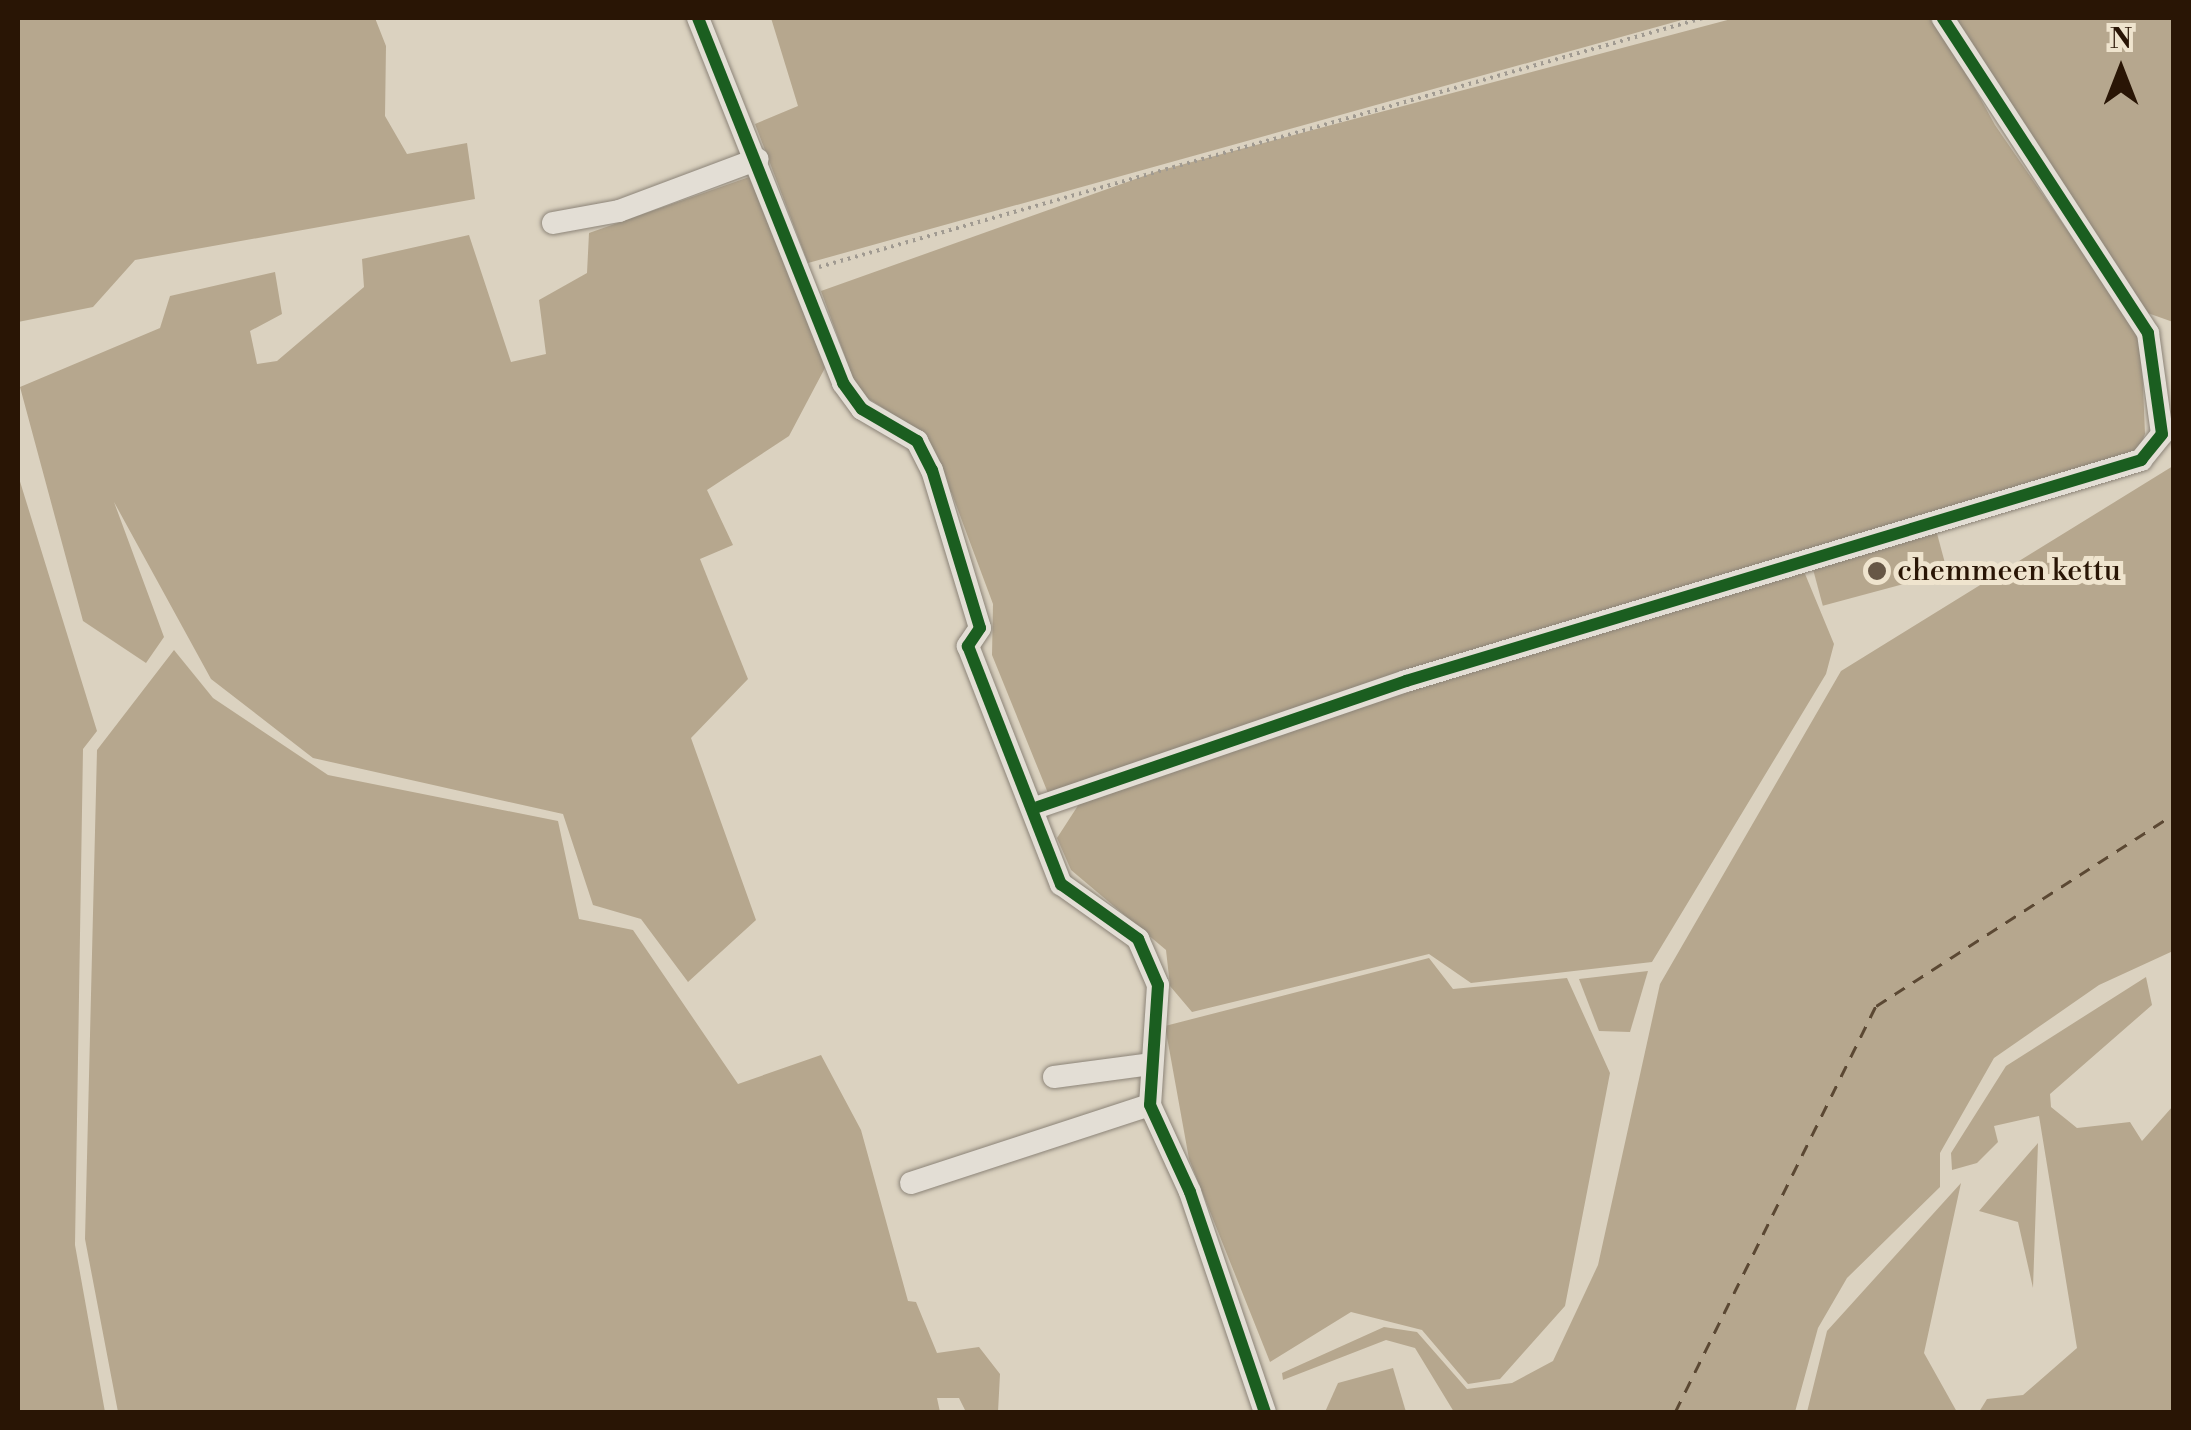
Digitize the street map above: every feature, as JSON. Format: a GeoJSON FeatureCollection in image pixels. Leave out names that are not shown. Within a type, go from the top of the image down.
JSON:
{"type":"FeatureCollection","features":[{"type":"Feature","properties":{"kind":"street"},"geometry":{"type":"LineString","coordinates":[[698,18],[806,272],[843,383],[862,409],[917,442],[932,470],[980,628],[968,646],[1038,808],[1061,884],[1138,939],[1158,985],[1152,1111],[1264,1412]]}},
{"type":"Feature","properties":{"kind":"street"},"geometry":{"type":"LineString","coordinates":[[1038,808],[1406,681],[2141,460],[2162,434],[2148,333],[1943,18]]}},
{"type":"Feature","properties":{"kind":"street"},"geometry":{"type":"LineString","coordinates":[[554,223],[619,211],[758,159]]}},
{"type":"Feature","properties":{"kind":"street"},"geometry":{"type":"LineString","coordinates":[[1054,1077],[1152,1064]]}},
{"type":"Feature","properties":{"kind":"street"},"geometry":{"type":"LineString","coordinates":[[984,1176],[1152,1111]]}},
{"type":"Feature","properties":{"kind":"street"},"geometry":{"type":"LineString","coordinates":[[910,1183],[1152,1111]]}},
{"type":"Feature","properties":{"kind":"path"},"geometry":{"type":"LineString","coordinates":[[806,272],[1703,18]]}},
{"type":"Feature","properties":{"kind":"shaded area"},"geometry":{"type":"Polygon","coordinates":[[[18,18],[375,18],[386,46],[385,116],[407,154],[467,143],[475,199],[135,260],[93,307],[18,322],[18,18]]]}},
{"type":"Feature","properties":{"kind":"shaded area"},"geometry":{"type":"Polygon","coordinates":[[[771,18],[1689,18],[808,263],[755,124],[798,106],[771,18]]]}},
{"type":"Feature","properties":{"kind":"shaded area"},"geometry":{"type":"Polygon","coordinates":[[[1735,18],[1936,18],[1995,125],[2141,337],[2145,434],[2137,454],[1050,798],[992,655],[993,604],[952,494],[918,430],[858,392],[821,291],[1158,171],[1735,18]]]}},
{"type":"Feature","properties":{"kind":"shaded area"},"geometry":{"type":"Polygon","coordinates":[[[1952,18],[2173,18],[2173,322],[2142,311],[1952,18]]]}},
{"type":"Feature","properties":{"kind":"shaded area"},"geometry":{"type":"Polygon","coordinates":[[[752,176],[826,366],[789,436],[707,490],[733,545],[700,559],[748,679],[691,738],[756,920],[688,982],[641,919],[593,905],[563,814],[313,758],[211,679],[114,502],[164,637],[146,663],[83,621],[20,387],[160,328],[170,296],[275,272],[282,314],[250,331],[257,364],[277,361],[364,287],[362,259],[469,235],[511,362],[546,354],[539,300],[587,273],[589,233],[752,176]]]}},
{"type":"Feature","properties":{"kind":"shaded area"},"geometry":{"type":"Polygon","coordinates":[[[2173,466],[2173,951],[2099,985],[1994,1058],[1940,1153],[1940,1187],[1847,1278],[1818,1328],[1795,1412],[1454,1412],[1415,1348],[1386,1340],[1283,1380],[1282,1373],[1384,1327],[1417,1332],[1467,1389],[1512,1383],[1553,1361],[1598,1265],[1660,984],[1841,671],[2173,466]]]}},
{"type":"Feature","properties":{"kind":"shaded area"},"geometry":{"type":"Polygon","coordinates":[[[18,475],[97,731],[83,749],[75,1245],[105,1412],[18,1412],[18,475]]]}},
{"type":"Feature","properties":{"kind":"shaded area","name":"chemmeen kettu"},"geometry":{"type":"Polygon","coordinates":[[[1935,526],[1947,572],[1823,606],[1810,559],[1935,526]]]}},
{"type":"Feature","properties":{"kind":"shaded area"},"geometry":{"type":"Polygon","coordinates":[[[1803,569],[1834,644],[1826,674],[1652,962],[1471,983],[1429,954],[1192,1012],[1170,986],[1166,950],[1071,870],[1057,838],[1079,804],[1365,699],[1803,569]]]}},
{"type":"Feature","properties":{"kind":"shaded area"},"geometry":{"type":"Polygon","coordinates":[[[174,650],[213,698],[328,775],[558,821],[579,919],[633,930],[738,1084],[821,1055],[861,1130],[908,1301],[916,1302],[937,1353],[979,1347],[1000,1374],[998,1412],[966,1412],[959,1398],[937,1398],[940,1412],[118,1412],[85,1239],[97,750],[174,650]]]}},
{"type":"Feature","properties":{"kind":"shaded area"},"geometry":{"type":"Polygon","coordinates":[[[1429,958],[1453,989],[1567,978],[1610,1073],[1565,1306],[1500,1379],[1468,1384],[1422,1330],[1351,1312],[1270,1362],[1189,1159],[1165,1026],[1429,958]]]}},
{"type":"Feature","properties":{"kind":"shaded area"},"geometry":{"type":"Polygon","coordinates":[[[1648,971],[1630,1032],[1599,1031],[1579,979],[1648,971]]]}},
{"type":"Feature","properties":{"kind":"shaded area"},"geometry":{"type":"Polygon","coordinates":[[[2146,977],[2152,1005],[2050,1094],[2051,1107],[2077,1128],[2130,1122],[2142,1141],[2173,1106],[2173,1412],[1979,1412],[1987,1399],[2023,1395],[2077,1348],[2039,1116],[1994,1126],[1998,1142],[1977,1163],[1952,1170],[1951,1153],[2006,1066],[2146,977]]]}},
{"type":"Feature","properties":{"kind":"shaded area"},"geometry":{"type":"Polygon","coordinates":[[[2038,1143],[2033,1288],[2018,1222],[1979,1211],[2038,1143]]]}},
{"type":"Feature","properties":{"kind":"shaded area"},"geometry":{"type":"Polygon","coordinates":[[[1961,1183],[1924,1353],[1957,1412],[1807,1412],[1827,1331],[1961,1183]]]}},
{"type":"Feature","properties":{"kind":"shaded area"},"geometry":{"type":"Polygon","coordinates":[[[1393,1368],[1406,1412],[1325,1412],[1338,1383],[1393,1368]]]}},
{"type":"Feature","properties":{"kind":"ferry route"},"geometry":{"type":"LineString","coordinates":[[1675,1412],[1876,1006],[2174,814]]}},
{"type":"Feature","properties":{"kind":"cycle path"},"geometry":{"type":"LineString","coordinates":[[698,18],[843,383],[862,409],[917,441],[932,470],[980,628],[968,646],[1061,884],[1138,939],[1158,985],[1150,1105],[1190,1192],[1265,1412]]}},
{"type":"Feature","properties":{"kind":"cycle path"},"geometry":{"type":"LineString","coordinates":[[1038,807],[1406,681],[2141,460],[2162,434],[2148,333],[1943,18]]}},
{"type":"Feature","properties":{"kind":"place","name":"chemmeen kettu"},"geometry":{"type":"Point","coordinates":[1877,571]}}]}
